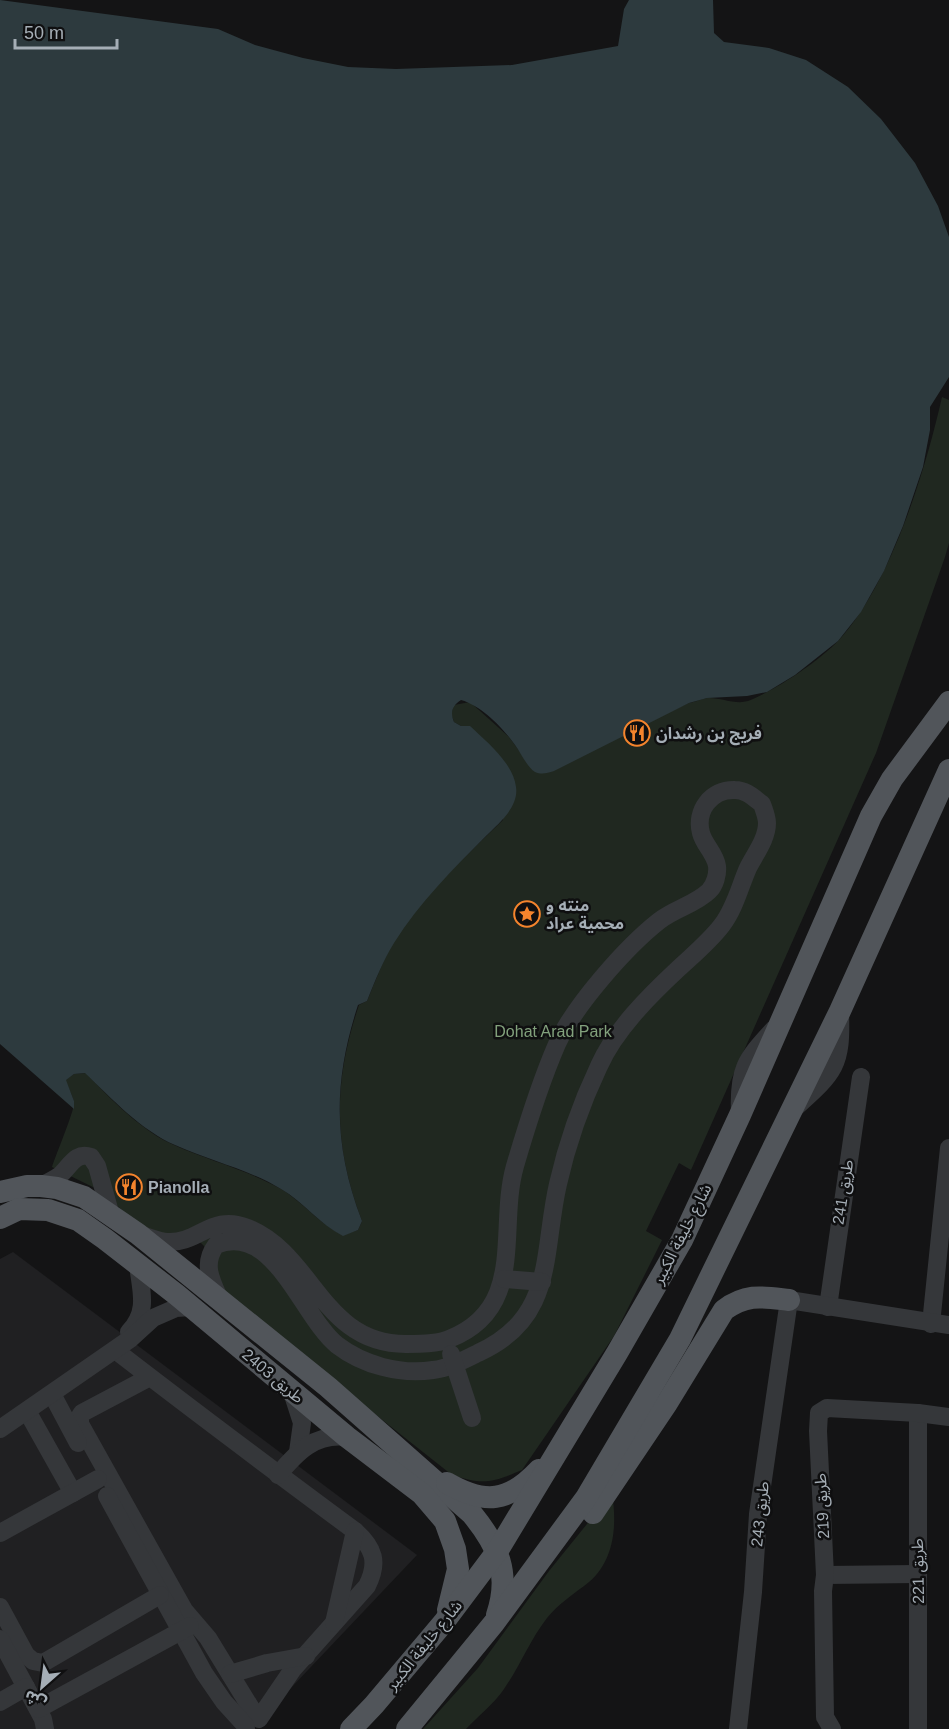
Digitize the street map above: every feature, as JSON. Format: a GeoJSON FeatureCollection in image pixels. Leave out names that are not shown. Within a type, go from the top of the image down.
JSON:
{"type":"FeatureCollection","features":[{"type":"Feature","properties":{"kind":"main road","name":"شارع خليفة الكبير"},"geometry":{"type":"LineString","coordinates":[[351,1729],[444,1622],[498,1550],[563,1445],[682,1240],[740,1115],[876,806],[892,778],[949,702]]}},
{"type":"Feature","properties":{"kind":"main road"},"geometry":{"type":"LineString","coordinates":[[406,1729],[494,1623],[586,1498],[680,1339],[840,1011],[949,770]]}},
{"type":"Feature","properties":{"kind":"main road","name":"طريق 2403"},"geometry":{"type":"LineString","coordinates":[[0,1192],[27,1186],[57,1188],[84,1197],[138,1234],[186,1293],[292,1392],[422,1494],[446,1521],[452,1536],[458,1569],[444,1622]]}},
{"type":"Feature","properties":{"kind":"main road","name":"طريق 2403"},"geometry":{"type":"LineString","coordinates":[[0,1218],[19,1209],[48,1210],[78,1220],[138,1265],[186,1293],[221,1302],[328,1387],[418,1467]]}},
{"type":"Feature","properties":{"kind":"main road"},"geometry":{"type":"LineString","coordinates":[[532,1572],[561,1550],[592,1515],[667,1403],[724,1310],[747,1297],[789,1300]]}},
{"type":"Feature","properties":{"kind":"main road"},"geometry":{"type":"LineString","coordinates":[[418,1467],[461,1491],[482,1498],[503,1497],[520,1488],[563,1445]]}},
{"type":"Feature","properties":{"kind":"main road"},"geometry":{"type":"LineString","coordinates":[[418,1467],[472,1514],[498,1550],[502,1587],[499,1609],[494,1623]]}},
{"type":"Feature","properties":{"kind":"street"},"geometry":{"type":"LineString","coordinates":[[0,1429],[115,1350],[142,1322],[164,1312],[186,1293],[216,1245],[224,1242],[246,1243],[272,1260],[288,1278],[321,1328],[336,1344],[358,1358],[381,1367],[432,1370],[454,1364],[487,1349],[513,1332],[531,1307],[542,1282],[548,1259],[557,1187],[570,1137],[599,1064],[625,1026],[657,988],[723,924],[764,838],[767,823],[762,804],[748,793],[735,790],[720,792],[710,798],[703,808],[700,821],[701,836],[714,854],[718,870],[714,884],[708,892],[660,920],[628,950],[585,1000],[558,1042],[530,1117],[514,1171],[504,1279],[487,1313],[470,1328],[447,1340],[397,1344],[373,1338],[350,1327],[332,1312],[297,1266],[266,1238],[249,1228],[233,1224],[216,1225],[189,1238],[168,1242],[138,1234]]}},
{"type":"Feature","properties":{"kind":"street"},"geometry":{"type":"LineString","coordinates":[[708,892],[730,910]]}},
{"type":"Feature","properties":{"kind":"street","name":"طريق 241"},"geometry":{"type":"LineString","coordinates":[[828,1307],[861,1077]]}},
{"type":"Feature","properties":{"kind":"street"},"geometry":{"type":"LineString","coordinates":[[789,1300],[940,1324],[949,1148]]}},
{"type":"Feature","properties":{"kind":"street"},"geometry":{"type":"LineString","coordinates":[[41,1186],[58,1176],[76,1157],[81,1155],[91,1157],[97,1166],[111,1216]]}},
{"type":"Feature","properties":{"kind":"street"},"geometry":{"type":"LineString","coordinates":[[208,1256],[210,1273],[221,1302]]}},
{"type":"Feature","properties":{"kind":"street"},"geometry":{"type":"LineString","coordinates":[[138,1265],[142,1322]]}},
{"type":"Feature","properties":{"kind":"street"},"geometry":{"type":"LineString","coordinates":[[504,1279],[542,1282]]}},
{"type":"Feature","properties":{"kind":"street","name":"طريق 243"},"geometry":{"type":"LineString","coordinates":[[738,1729],[753,1592],[758,1514],[789,1300]]}},
{"type":"Feature","properties":{"kind":"street"},"geometry":{"type":"LineString","coordinates":[[447,1340],[472,1418]]}},
{"type":"Feature","properties":{"kind":"street"},"geometry":{"type":"LineString","coordinates":[[52,1394],[160,1595],[187,1628],[208,1638],[256,1718],[260,1719],[292,1669],[367,1586],[373,1575],[374,1562],[371,1550],[355,1531],[115,1350]]}},
{"type":"Feature","properties":{"kind":"street"},"geometry":{"type":"LineString","coordinates":[[150,1377],[85,1411],[79,1420],[184,1610],[187,1628],[204,1673],[246,1729]]}},
{"type":"Feature","properties":{"kind":"street"},"geometry":{"type":"LineString","coordinates":[[292,1392],[303,1423],[297,1452]]}},
{"type":"Feature","properties":{"kind":"street","name":"طريق 219"},"geometry":{"type":"LineString","coordinates":[[832,1729],[825,1717],[823,1591],[825,1575],[819,1413],[827,1408],[918,1413],[949,1418]]}},
{"type":"Feature","properties":{"kind":"street"},"geometry":{"type":"LineString","coordinates":[[27,1411],[73,1493]]}},
{"type":"Feature","properties":{"kind":"street","name":"طريق 221"},"geometry":{"type":"LineString","coordinates":[[918,1413],[918,1729]]}},
{"type":"Feature","properties":{"kind":"street"},"geometry":{"type":"LineString","coordinates":[[278,1475],[297,1452],[317,1440],[327,1437],[347,1437]]}},
{"type":"Feature","properties":{"kind":"street"},"geometry":{"type":"LineString","coordinates":[[0,1533],[98,1479]]}},
{"type":"Feature","properties":{"kind":"street"},"geometry":{"type":"LineString","coordinates":[[333,1625],[355,1531]]}},
{"type":"Feature","properties":{"kind":"street"},"geometry":{"type":"LineString","coordinates":[[825,1575],[917,1574]]}},
{"type":"Feature","properties":{"kind":"street"},"geometry":{"type":"LineString","coordinates":[[0,1607],[26,1655],[33,1661],[42,1663],[160,1595]]}},
{"type":"Feature","properties":{"kind":"street"},"geometry":{"type":"LineString","coordinates":[[38,1709],[187,1628]]}},
{"type":"Feature","properties":{"kind":"street"},"geometry":{"type":"LineString","coordinates":[[0,1639],[38,1709],[45,1729]]}},
{"type":"Feature","properties":{"kind":"street"},"geometry":{"type":"LineString","coordinates":[[230,1674],[267,1663],[306,1656]]}},
{"type":"Feature","properties":{"kind":"street"},"geometry":{"type":"LineString","coordinates":[[0,1702],[26,1687]]}},
{"type":"Feature","properties":{"kind":"shaded area"},"geometry":{"type":"Polygon","coordinates":[[[0,0],[218,29],[255,45],[303,58],[348,67],[396,69],[512,65],[618,46],[624,9],[629,0],[713,0],[714,33],[724,42],[769,48],[806,60],[848,87],[881,119],[915,163],[938,206],[949,237],[949,377],[930,407],[930,430],[923,467],[903,526],[884,571],[861,612],[838,641],[795,675],[767,692],[747,696],[707,698],[689,703],[554,771],[544,773],[532,770],[515,745],[484,712],[461,700],[454,707],[452,715],[454,722],[461,726],[470,726],[505,761],[514,778],[516,794],[511,808],[502,820],[414,914],[390,950],[367,1001],[358,1005],[344,1061],[340,1113],[341,1140],[346,1166],[362,1221],[358,1230],[343,1236],[289,1194],[268,1182],[163,1139],[127,1113],[85,1073],[74,1074],[66,1080],[74,1101],[74,1109],[0,1044],[0,0]]]}},
{"type":"Feature","properties":{"kind":"shaded area"},"geometry":{"type":"Polygon","coordinates":[[[13,1252],[417,1555],[252,1729],[0,1729],[0,1259],[13,1252]]]}},
{"type":"Feature","properties":{"kind":"green space","name":"Dohat Arad Park"},"geometry":{"type":"Polygon","coordinates":[[[942,397],[949,400],[949,543],[945,557],[876,753],[691,1170],[679,1163],[646,1231],[662,1240],[614,1336],[522,1470],[487,1481],[452,1475],[233,1302],[212,1273],[215,1257],[189,1231],[172,1237],[145,1230],[99,1190],[52,1167],[74,1103],[65,1080],[74,1074],[86,1073],[127,1114],[162,1139],[255,1176],[281,1189],[326,1225],[343,1235],[358,1230],[362,1221],[346,1166],[341,1140],[340,1113],[344,1061],[359,1005],[367,1001],[392,945],[415,911],[443,879],[503,820],[461,726],[454,722],[451,714],[454,705],[470,702],[509,737],[534,771],[689,703],[707,698],[748,701],[784,683],[839,640],[875,589],[916,492],[942,397]]]}},
{"type":"Feature","properties":{"kind":"green space"},"geometry":{"type":"Polygon","coordinates":[[[612,1493],[614,1529],[612,1541],[598,1573],[547,1618],[504,1689],[466,1729],[423,1729],[478,1668],[549,1571],[612,1493]]]}},
{"type":"Feature","properties":{"kind":"place","name":"فريج بن رشدان"},"geometry":{"type":"Point","coordinates":[637,733]}},
{"type":"Feature","properties":{"kind":"place","name":"منته و محمية عراد"},"geometry":{"type":"Point","coordinates":[527,914]}},
{"type":"Feature","properties":{"kind":"place","name":"Pianolla"},"geometry":{"type":"Point","coordinates":[129,1187]}}]}
